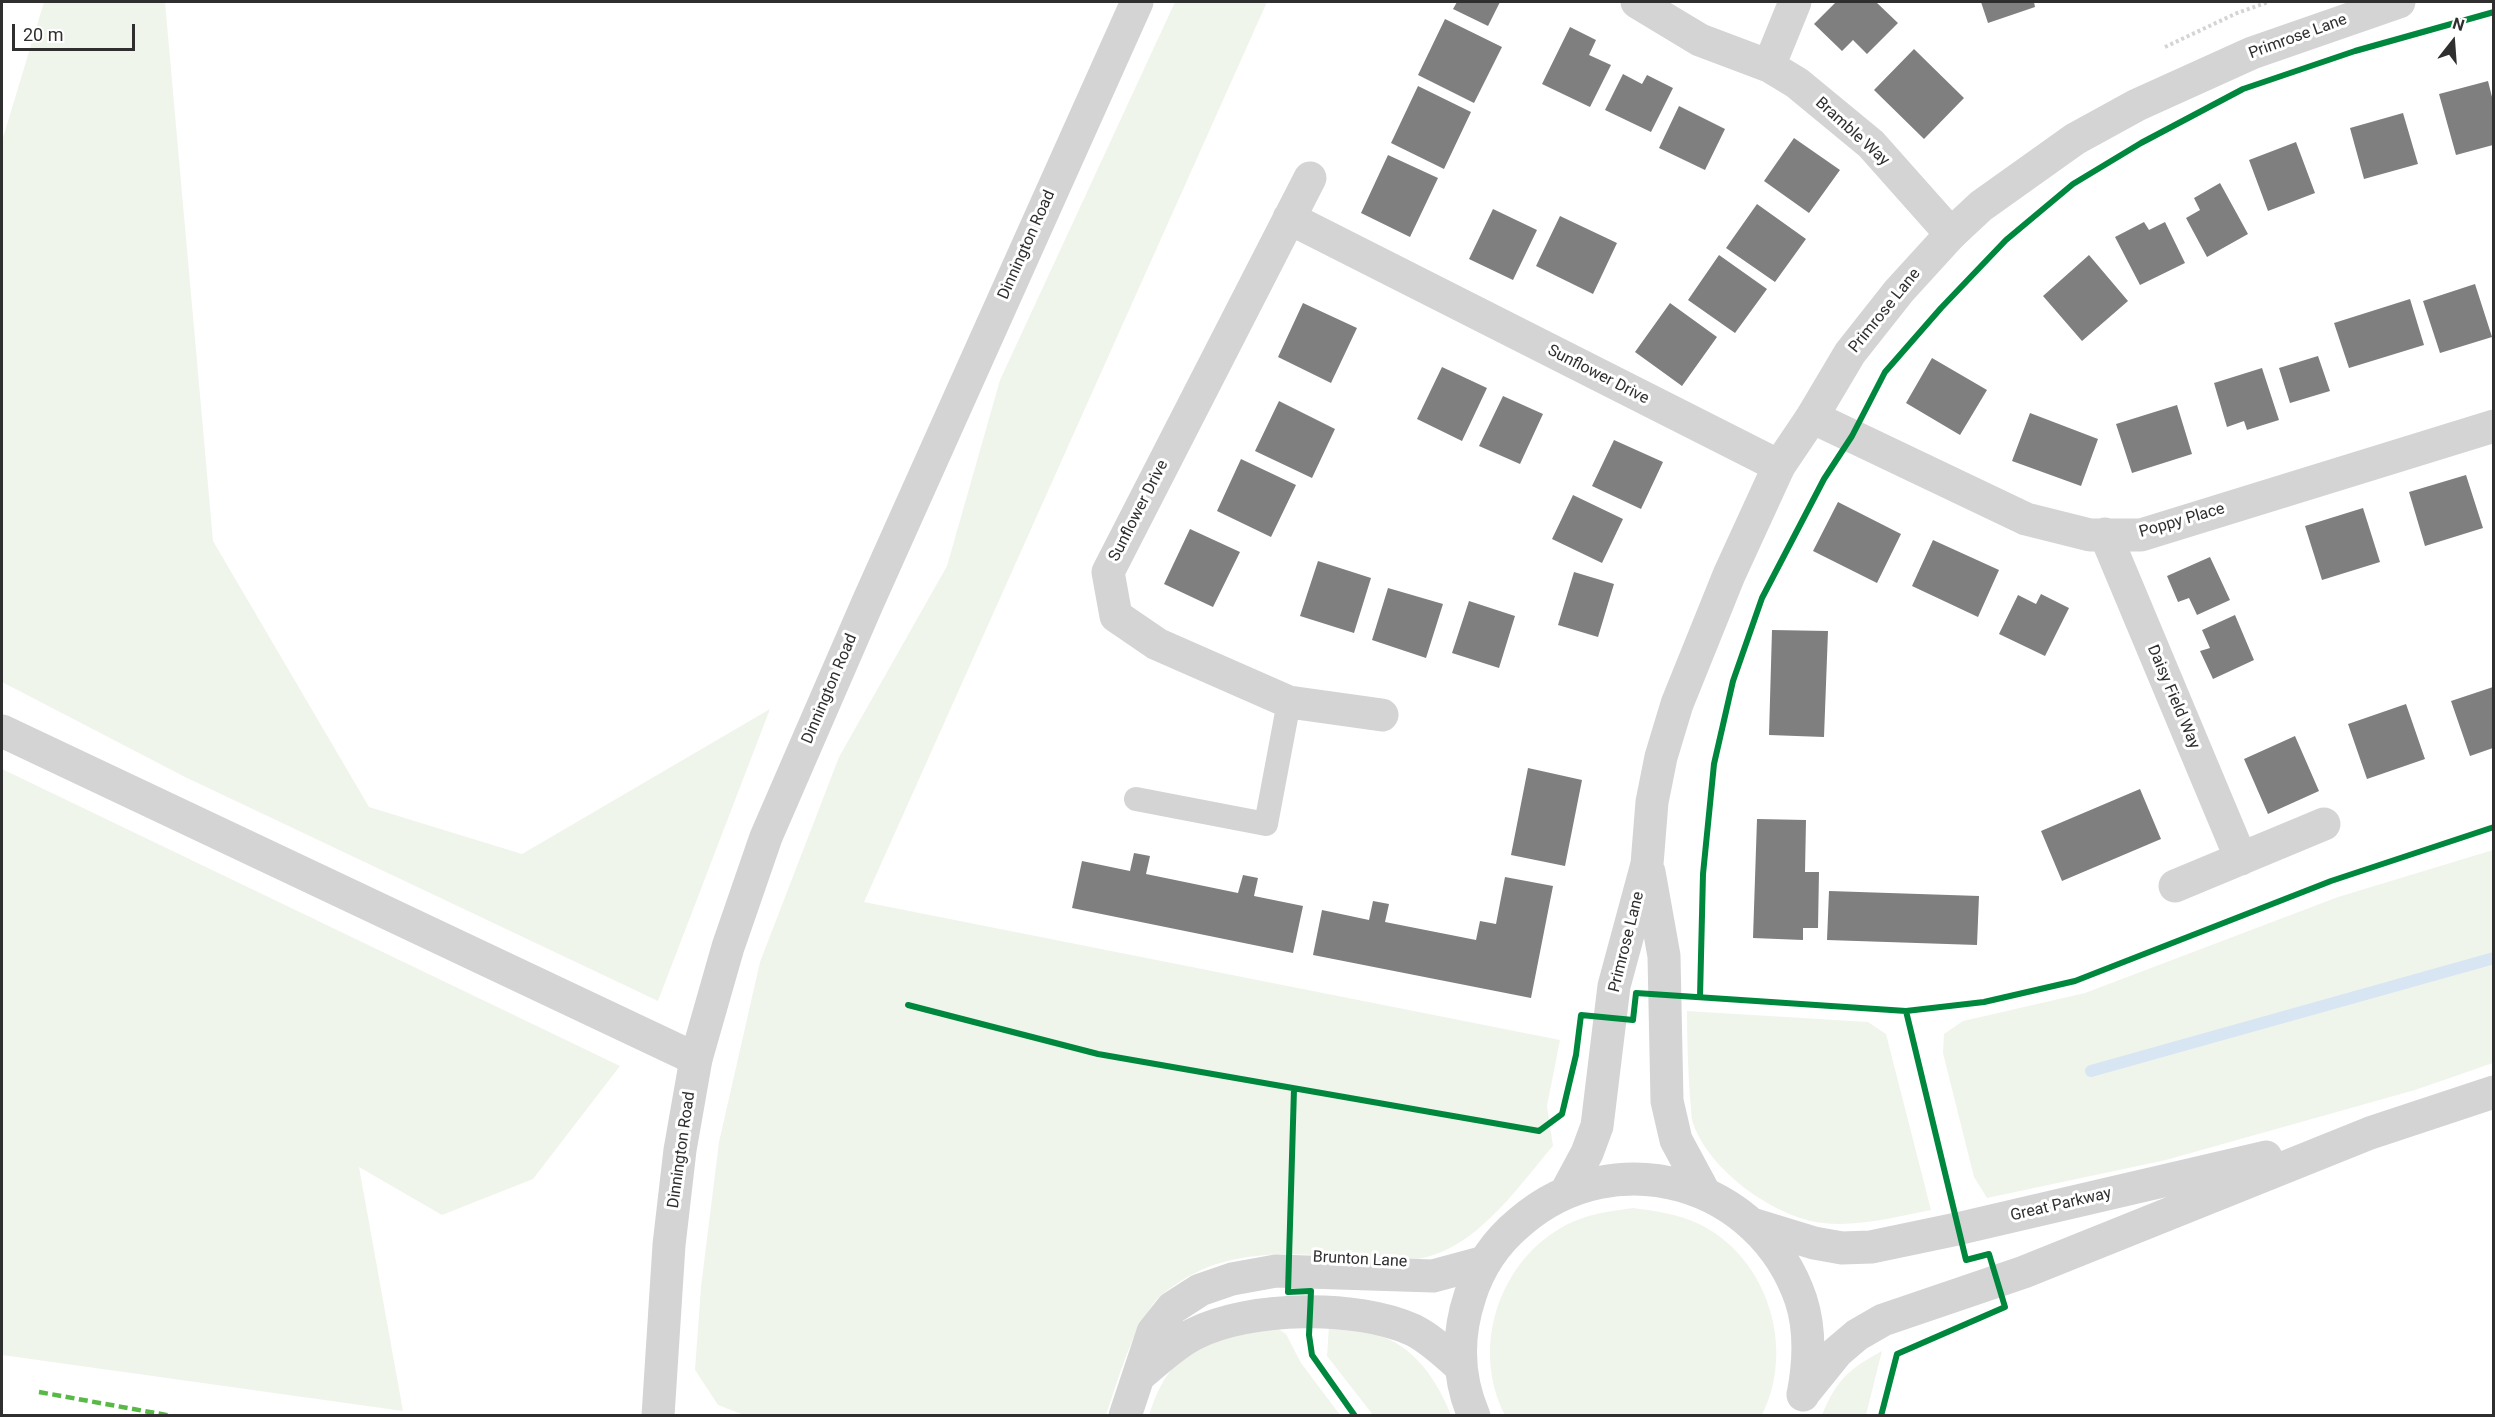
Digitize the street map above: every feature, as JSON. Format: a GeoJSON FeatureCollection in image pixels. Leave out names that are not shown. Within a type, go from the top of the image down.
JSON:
{"type":"FeatureCollection","features":[{"type":"Feature","properties":{"kind":"street","name":"Dinnington Road"},"geometry":{"type":"LineString","coordinates":[[658,1416],[669,1245],[680,1150],[696,1059],[728,947],[766,837],[868,602],[1137,2]]}},
{"type":"Feature","properties":{"kind":"street","name":"Bramble Way"},"geometry":{"type":"LineString","coordinates":[[1637,2],[1700,40],[1769,66],[1797,83],[1871,144],[1951,234]]}},
{"type":"Feature","properties":{"kind":"street"},"geometry":{"type":"LineString","coordinates":[[1769,66],[1795,2]]}},
{"type":"Feature","properties":{"kind":"street","name":"Primrose Lane"},"geometry":{"type":"LineString","coordinates":[[1566,1192],[1587,1153],[1597,1126],[1614,986],[1647,864],[1652,802],[1661,757],[1677,704],[1729,575],[1779,466],[1812,417],[1850,353],[1899,291],[1951,234],[1981,206],[2075,139],[2137,105],[2252,53],[2399,2]]}},
{"type":"Feature","properties":{"kind":"street","name":"Sunflower Drive"},"geometry":{"type":"LineString","coordinates":[[1310,178],[1108,573],[1116,615],[1157,644],[1289,702],[1382,715]]}},
{"type":"Feature","properties":{"kind":"street","name":"Sunflower Drive"},"geometry":{"type":"LineString","coordinates":[[1289,219],[1779,466]]}},
{"type":"Feature","properties":{"kind":"street","name":"Poppy Place"},"geometry":{"type":"LineString","coordinates":[[1812,417],[2026,519],[2090,535],[2141,535],[2493,426]]}},
{"type":"Feature","properties":{"kind":"street","name":"Daisy Field Way"},"geometry":{"type":"LineString","coordinates":[[2105,534],[2241,859]]}},
{"type":"Feature","properties":{"kind":"street"},"geometry":{"type":"LineString","coordinates":[[2,731],[696,1059]]}},
{"type":"Feature","properties":{"kind":"street"},"geometry":{"type":"LineString","coordinates":[[2175,886],[2324,824]]}},
{"type":"Feature","properties":{"kind":"street","name":"Primrose Lane"},"geometry":{"type":"LineString","coordinates":[[1647,864],[1664,956],[1667,1101],[1676,1140],[1704,1192]]}},
{"type":"Feature","properties":{"kind":"street","name":"Great Parkway"},"geometry":{"type":"LineString","coordinates":[[1800,1405],[1837,1352],[1857,1335],[1883,1320],[2024,1272],[2370,1133],[2493,1092]]}},
{"type":"Feature","properties":{"kind":"street","name":"Great Parkway"},"geometry":{"type":"LineString","coordinates":[[1751,1223],[1814,1244],[1842,1248],[1872,1247],[1969,1227],[2370,1133]]}},
{"type":"Feature","properties":{"kind":"street","name":"Great Parkway"},"geometry":{"type":"LineString","coordinates":[[1474,1416],[1460,1366],[1460,1338],[1464,1312],[1485,1262],[1507,1233],[1534,1209],[1566,1192],[1600,1182],[1636,1178],[1671,1181],[1704,1192],[1751,1223],[1772,1246],[1789,1273],[1801,1301],[1808,1342],[1808,1363],[1800,1405]]}},
{"type":"Feature","properties":{"kind":"street","name":"Brunton Lane"},"geometry":{"type":"LineString","coordinates":[[1125,1416],[1153,1332],[1167,1314],[1186,1297],[1217,1283],[1248,1275],[1289,1270],[1433,1276],[1485,1262]]}},
{"type":"Feature","properties":{"kind":"street"},"geometry":{"type":"LineString","coordinates":[[1140,1375],[1178,1344],[1215,1325],[1236,1318],[1286,1312],[1370,1317],[1393,1323],[1413,1330],[1433,1342],[1460,1366]]}},
{"type":"Feature","properties":{"kind":"lane"},"geometry":{"type":"LineString","coordinates":[[1136,799],[1266,824],[1289,702]]}},
{"type":"Feature","properties":{"kind":"shaded area"},"geometry":{"type":"Polygon","coordinates":[[[44,2],[165,2],[213,541],[369,807],[522,854],[770,709],[658,1001],[185,777],[2,682],[2,141],[44,2]]]}},
{"type":"Feature","properties":{"kind":"shaded area"},"geometry":{"type":"Polygon","coordinates":[[[1175,2],[1267,2],[864,902],[1560,1040],[1547,1106],[1553,1146],[1504,1204],[1477,1230],[1462,1241],[1433,1255],[1395,1261],[1299,1254],[1256,1256],[1213,1265],[1175,1285],[1157,1299],[1140,1326],[1106,1415],[744,1415],[718,1405],[695,1370],[701,1287],[719,1142],[760,962],[839,757],[947,566],[1000,380],[1175,2]]]}},
{"type":"Feature","properties":{"kind":"shaded area"},"geometry":{"type":"Polygon","coordinates":[[[2,769],[620,1066],[533,1179],[442,1215],[359,1167],[403,1411],[2,1355],[2,769]]]}},
{"type":"Feature","properties":{"kind":"shaded area"},"geometry":{"type":"Polygon","coordinates":[[[2493,850],[2493,1063],[2415,1090],[2166,1160],[1987,1198],[1974,1177],[1943,1053],[1944,1034],[1963,1021],[2085,993],[2338,897],[2493,850]]]}},
{"type":"Feature","properties":{"kind":"shaded area"},"geometry":{"type":"Polygon","coordinates":[[[1687,1011],[1868,1022],[1886,1034],[1931,1210],[1850,1224],[1823,1223],[1784,1212],[1744,1188],[1711,1156],[1692,1120],[1687,1011]]]}},
{"type":"Feature","properties":{"kind":"shaded area"},"geometry":{"type":"Polygon","coordinates":[[[1633,1208],[1675,1215],[1699,1224],[1723,1239],[1743,1258],[1758,1282],[1769,1307],[1775,1334],[1776,1362],[1772,1389],[1762,1415],[1505,1415],[1495,1389],[1490,1362],[1491,1335],[1497,1308],[1508,1283],[1523,1260],[1543,1240],[1566,1225],[1590,1216],[1633,1208]]]}},
{"type":"Feature","properties":{"kind":"shaded area"},"geometry":{"type":"Polygon","coordinates":[[[1329,1325],[1375,1334],[1401,1346],[1431,1377],[1451,1415],[1373,1415],[1327,1356],[1329,1325]]]}},
{"type":"Feature","properties":{"kind":"shaded area"},"geometry":{"type":"Polygon","coordinates":[[[1275,1327],[1286,1334],[1301,1363],[1340,1415],[1149,1416],[1158,1392],[1169,1373],[1181,1360],[1212,1343],[1275,1327]]]}},
{"type":"Feature","properties":{"kind":"shaded area"},"geometry":{"type":"Polygon","coordinates":[[[1882,1351],[1866,1415],[1822,1415],[1833,1392],[1845,1376],[1882,1351]]]}},
{"type":"Feature","properties":{"kind":"building"},"geometry":{"type":"Polygon","coordinates":[[[1457,2],[1500,2],[1488,26],[1453,9],[1457,2]]]}},
{"type":"Feature","properties":{"kind":"building"},"geometry":{"type":"Polygon","coordinates":[[[1836,2],[1876,2],[1898,23],[1867,54],[1853,40],[1842,51],[1814,24],[1836,2]]]}},
{"type":"Feature","properties":{"kind":"building"},"geometry":{"type":"Polygon","coordinates":[[[1981,2],[2034,2],[2035,7],[1988,23],[1981,2]]]}},
{"type":"Feature","properties":{"kind":"building"},"geometry":{"type":"Polygon","coordinates":[[[1445,19],[1502,47],[1474,103],[1418,75],[1445,19]]]}},
{"type":"Feature","properties":{"kind":"building"},"geometry":{"type":"Polygon","coordinates":[[[1570,27],[1596,40],[1589,55],[1611,65],[1590,107],[1542,84],[1570,27]]]}},
{"type":"Feature","properties":{"kind":"building"},"geometry":{"type":"Polygon","coordinates":[[[1914,49],[1964,98],[1924,139],[1874,90],[1914,49]]]}},
{"type":"Feature","properties":{"kind":"building"},"geometry":{"type":"Polygon","coordinates":[[[1623,74],[1642,84],[1647,75],[1673,88],[1651,132],[1605,110],[1623,74]]]}},
{"type":"Feature","properties":{"kind":"building"},"geometry":{"type":"Polygon","coordinates":[[[2488,81],[2493,101],[2493,145],[2456,155],[2439,94],[2488,81]]]}},
{"type":"Feature","properties":{"kind":"building"},"geometry":{"type":"Polygon","coordinates":[[[1418,86],[1471,112],[1444,169],[1391,143],[1418,86]]]}},
{"type":"Feature","properties":{"kind":"building"},"geometry":{"type":"Polygon","coordinates":[[[1679,106],[1725,129],[1705,170],[1659,148],[1679,106]]]}},
{"type":"Feature","properties":{"kind":"building"},"geometry":{"type":"Polygon","coordinates":[[[2403,113],[2418,164],[2364,179],[2350,128],[2403,113]]]}},
{"type":"Feature","properties":{"kind":"building"},"geometry":{"type":"Polygon","coordinates":[[[1794,138],[1840,170],[1809,213],[1764,181],[1794,138]]]}},
{"type":"Feature","properties":{"kind":"building"},"geometry":{"type":"Polygon","coordinates":[[[2296,142],[2315,193],[2268,211],[2249,160],[2296,142]]]}},
{"type":"Feature","properties":{"kind":"building"},"geometry":{"type":"Polygon","coordinates":[[[1388,155],[1438,178],[1410,237],[1361,213],[1388,155]]]}},
{"type":"Feature","properties":{"kind":"building"},"geometry":{"type":"Polygon","coordinates":[[[2220,183],[2248,234],[2207,257],[2186,218],[2200,210],[2194,198],[2220,183]]]}},
{"type":"Feature","properties":{"kind":"building"},"geometry":{"type":"Polygon","coordinates":[[[1757,204],[1806,239],[1775,282],[1726,248],[1757,204]]]}},
{"type":"Feature","properties":{"kind":"building"},"geometry":{"type":"Polygon","coordinates":[[[1493,209],[1537,230],[1513,280],[1469,259],[1493,209]]]}},
{"type":"Feature","properties":{"kind":"building"},"geometry":{"type":"Polygon","coordinates":[[[1560,216],[1617,243],[1593,294],[1536,266],[1560,216]]]}},
{"type":"Feature","properties":{"kind":"building"},"geometry":{"type":"Polygon","coordinates":[[[2144,222],[2149,230],[2165,222],[2185,263],[2140,285],[2115,237],[2144,222]]]}},
{"type":"Feature","properties":{"kind":"building"},"geometry":{"type":"Polygon","coordinates":[[[1719,255],[1767,289],[1735,333],[1688,300],[1719,255]]]}},
{"type":"Feature","properties":{"kind":"building"},"geometry":{"type":"Polygon","coordinates":[[[2089,255],[2128,301],[2082,341],[2043,296],[2089,255]]]}},
{"type":"Feature","properties":{"kind":"building"},"geometry":{"type":"Polygon","coordinates":[[[2475,284],[2492,337],[2440,353],[2423,301],[2475,284]]]}},
{"type":"Feature","properties":{"kind":"building"},"geometry":{"type":"Polygon","coordinates":[[[2410,299],[2424,345],[2349,368],[2334,323],[2410,299]]]}},
{"type":"Feature","properties":{"kind":"building"},"geometry":{"type":"Polygon","coordinates":[[[1303,303],[1357,328],[1331,383],[1278,357],[1303,303]]]}},
{"type":"Feature","properties":{"kind":"building"},"geometry":{"type":"Polygon","coordinates":[[[1670,303],[1717,337],[1682,386],[1635,352],[1670,303]]]}},
{"type":"Feature","properties":{"kind":"building"},"geometry":{"type":"Polygon","coordinates":[[[2318,356],[2330,391],[2290,403],[2279,368],[2318,356]]]}},
{"type":"Feature","properties":{"kind":"building"},"geometry":{"type":"Polygon","coordinates":[[[1932,358],[1987,390],[1960,435],[1906,403],[1932,358]]]}},
{"type":"Feature","properties":{"kind":"building"},"geometry":{"type":"Polygon","coordinates":[[[1442,367],[1487,388],[1462,441],[1417,419],[1442,367]]]}},
{"type":"Feature","properties":{"kind":"building"},"geometry":{"type":"Polygon","coordinates":[[[2262,368],[2279,420],[2247,430],[2244,421],[2227,427],[2214,383],[2262,368]]]}},
{"type":"Feature","properties":{"kind":"building"},"geometry":{"type":"Polygon","coordinates":[[[1503,396],[1543,414],[1520,464],[1479,446],[1503,396]]]}},
{"type":"Feature","properties":{"kind":"building"},"geometry":{"type":"Polygon","coordinates":[[[1279,401],[1335,429],[1312,478],[1255,451],[1279,401]]]}},
{"type":"Feature","properties":{"kind":"building"},"geometry":{"type":"Polygon","coordinates":[[[2177,405],[2192,454],[2132,473],[2116,424],[2177,405]]]}},
{"type":"Feature","properties":{"kind":"building"},"geometry":{"type":"Polygon","coordinates":[[[2030,413],[2098,439],[2081,486],[2012,461],[2030,413]]]}},
{"type":"Feature","properties":{"kind":"building"},"geometry":{"type":"Polygon","coordinates":[[[1614,440],[1663,462],[1641,509],[1592,486],[1614,440]]]}},
{"type":"Feature","properties":{"kind":"building"},"geometry":{"type":"Polygon","coordinates":[[[1241,459],[1296,485],[1271,537],[1217,511],[1241,459]]]}},
{"type":"Feature","properties":{"kind":"building"},"geometry":{"type":"Polygon","coordinates":[[[2466,475],[2483,528],[2425,546],[2409,492],[2466,475]]]}},
{"type":"Feature","properties":{"kind":"building"},"geometry":{"type":"Polygon","coordinates":[[[1573,495],[1623,519],[1602,563],[1552,539],[1573,495]]]}},
{"type":"Feature","properties":{"kind":"building"},"geometry":{"type":"Polygon","coordinates":[[[1838,502],[1901,534],[1877,583],[1813,551],[1838,502]]]}},
{"type":"Feature","properties":{"kind":"building"},"geometry":{"type":"Polygon","coordinates":[[[2363,508],[2380,562],[2322,580],[2305,526],[2363,508]]]}},
{"type":"Feature","properties":{"kind":"building"},"geometry":{"type":"Polygon","coordinates":[[[1190,529],[1240,552],[1213,607],[1164,584],[1190,529]]]}},
{"type":"Feature","properties":{"kind":"building"},"geometry":{"type":"Polygon","coordinates":[[[1933,540],[1999,570],[1978,617],[1912,586],[1933,540]]]}},
{"type":"Feature","properties":{"kind":"building"},"geometry":{"type":"Polygon","coordinates":[[[2210,557],[2230,600],[2197,615],[2189,598],[2178,602],[2167,576],[2210,557]]]}},
{"type":"Feature","properties":{"kind":"building"},"geometry":{"type":"Polygon","coordinates":[[[1318,561],[1371,578],[1354,633],[1300,616],[1318,561]]]}},
{"type":"Feature","properties":{"kind":"building"},"geometry":{"type":"Polygon","coordinates":[[[1574,572],[1614,584],[1598,637],[1558,625],[1574,572]]]}},
{"type":"Feature","properties":{"kind":"building"},"geometry":{"type":"Polygon","coordinates":[[[1388,588],[1443,604],[1426,658],[1372,640],[1388,588]]]}},
{"type":"Feature","properties":{"kind":"building"},"geometry":{"type":"Polygon","coordinates":[[[2041,594],[2069,608],[2045,656],[1999,634],[2018,595],[2036,604],[2041,594]]]}},
{"type":"Feature","properties":{"kind":"building"},"geometry":{"type":"Polygon","coordinates":[[[1469,601],[1515,616],[1499,668],[1452,653],[1469,601]]]}},
{"type":"Feature","properties":{"kind":"building"},"geometry":{"type":"Polygon","coordinates":[[[2235,615],[2254,660],[2213,679],[2200,651],[2210,648],[2202,630],[2235,615]]]}},
{"type":"Feature","properties":{"kind":"building"},"geometry":{"type":"Polygon","coordinates":[[[1772,630],[1828,631],[1824,737],[1769,735],[1772,630]]]}},
{"type":"Feature","properties":{"kind":"building"},"geometry":{"type":"Polygon","coordinates":[[[2493,687],[2493,748],[2470,756],[2451,701],[2493,687]]]}},
{"type":"Feature","properties":{"kind":"building"},"geometry":{"type":"Polygon","coordinates":[[[2406,704],[2425,759],[2367,779],[2348,724],[2406,704]]]}},
{"type":"Feature","properties":{"kind":"building"},"geometry":{"type":"Polygon","coordinates":[[[2295,736],[2319,791],[2268,814],[2244,759],[2295,736]]]}},
{"type":"Feature","properties":{"kind":"building"},"geometry":{"type":"Polygon","coordinates":[[[1528,768],[1582,780],[1565,866],[1511,855],[1528,768]]]}},
{"type":"Feature","properties":{"kind":"building"},"geometry":{"type":"Polygon","coordinates":[[[2140,789],[2161,839],[2062,881],[2041,831],[2140,789]]]}},
{"type":"Feature","properties":{"kind":"building"},"geometry":{"type":"Polygon","coordinates":[[[1757,819],[1806,820],[1805,872],[1819,872],[1818,928],[1803,928],[1803,940],[1753,938],[1757,819]]]}},
{"type":"Feature","properties":{"kind":"building"},"geometry":{"type":"Polygon","coordinates":[[[1134,853],[1150,856],[1146,874],[1238,893],[1243,875],[1258,878],[1254,896],[1303,906],[1293,953],[1072,908],[1082,861],[1130,871],[1134,853]]]}},
{"type":"Feature","properties":{"kind":"building"},"geometry":{"type":"Polygon","coordinates":[[[1505,877],[1553,886],[1531,998],[1313,955],[1322,910],[1369,920],[1373,901],[1389,904],[1385,922],[1476,940],[1480,921],[1496,924],[1505,877]]]}},
{"type":"Feature","properties":{"kind":"building"},"geometry":{"type":"Polygon","coordinates":[[[1829,891],[1979,896],[1977,945],[1827,940],[1829,891]]]}},
{"type":"Feature","properties":{"kind":"waterway"},"geometry":{"type":"LineString","coordinates":[[2091,1071],[2494,958]]}},
{"type":"Feature","properties":{"kind":"marked path"},"geometry":{"type":"LineString","coordinates":[[39,1392],[172,1416]]}},
{"type":"Feature","properties":{"kind":"cycle path"},"geometry":{"type":"LineString","coordinates":[[1700,997],[1703,874],[1714,764],[1733,681],[1762,598],[1824,479],[1852,436],[1885,372],[1941,308],[2006,240],[2073,184],[2141,143],[2243,89],[2355,51],[2494,12]]}},
{"type":"Feature","properties":{"kind":"cycle path"},"geometry":{"type":"LineString","coordinates":[[908,1005],[1098,1054],[1539,1131],[1562,1114],[1576,1055],[1581,1015],[1633,1020],[1636,993],[1906,1011],[1984,1002],[2075,981],[2331,881],[2494,827]]}},
{"type":"Feature","properties":{"kind":"cycle path"},"geometry":{"type":"LineString","coordinates":[[1881,1416],[1897,1354],[2005,1307],[1989,1254],[1966,1260],[1906,1011]]}},
{"type":"Feature","properties":{"kind":"cycle path"},"geometry":{"type":"LineString","coordinates":[[1294,1089],[1288,1292],[1311,1291],[1309,1335],[1312,1355],[1355,1416]]}}]}
